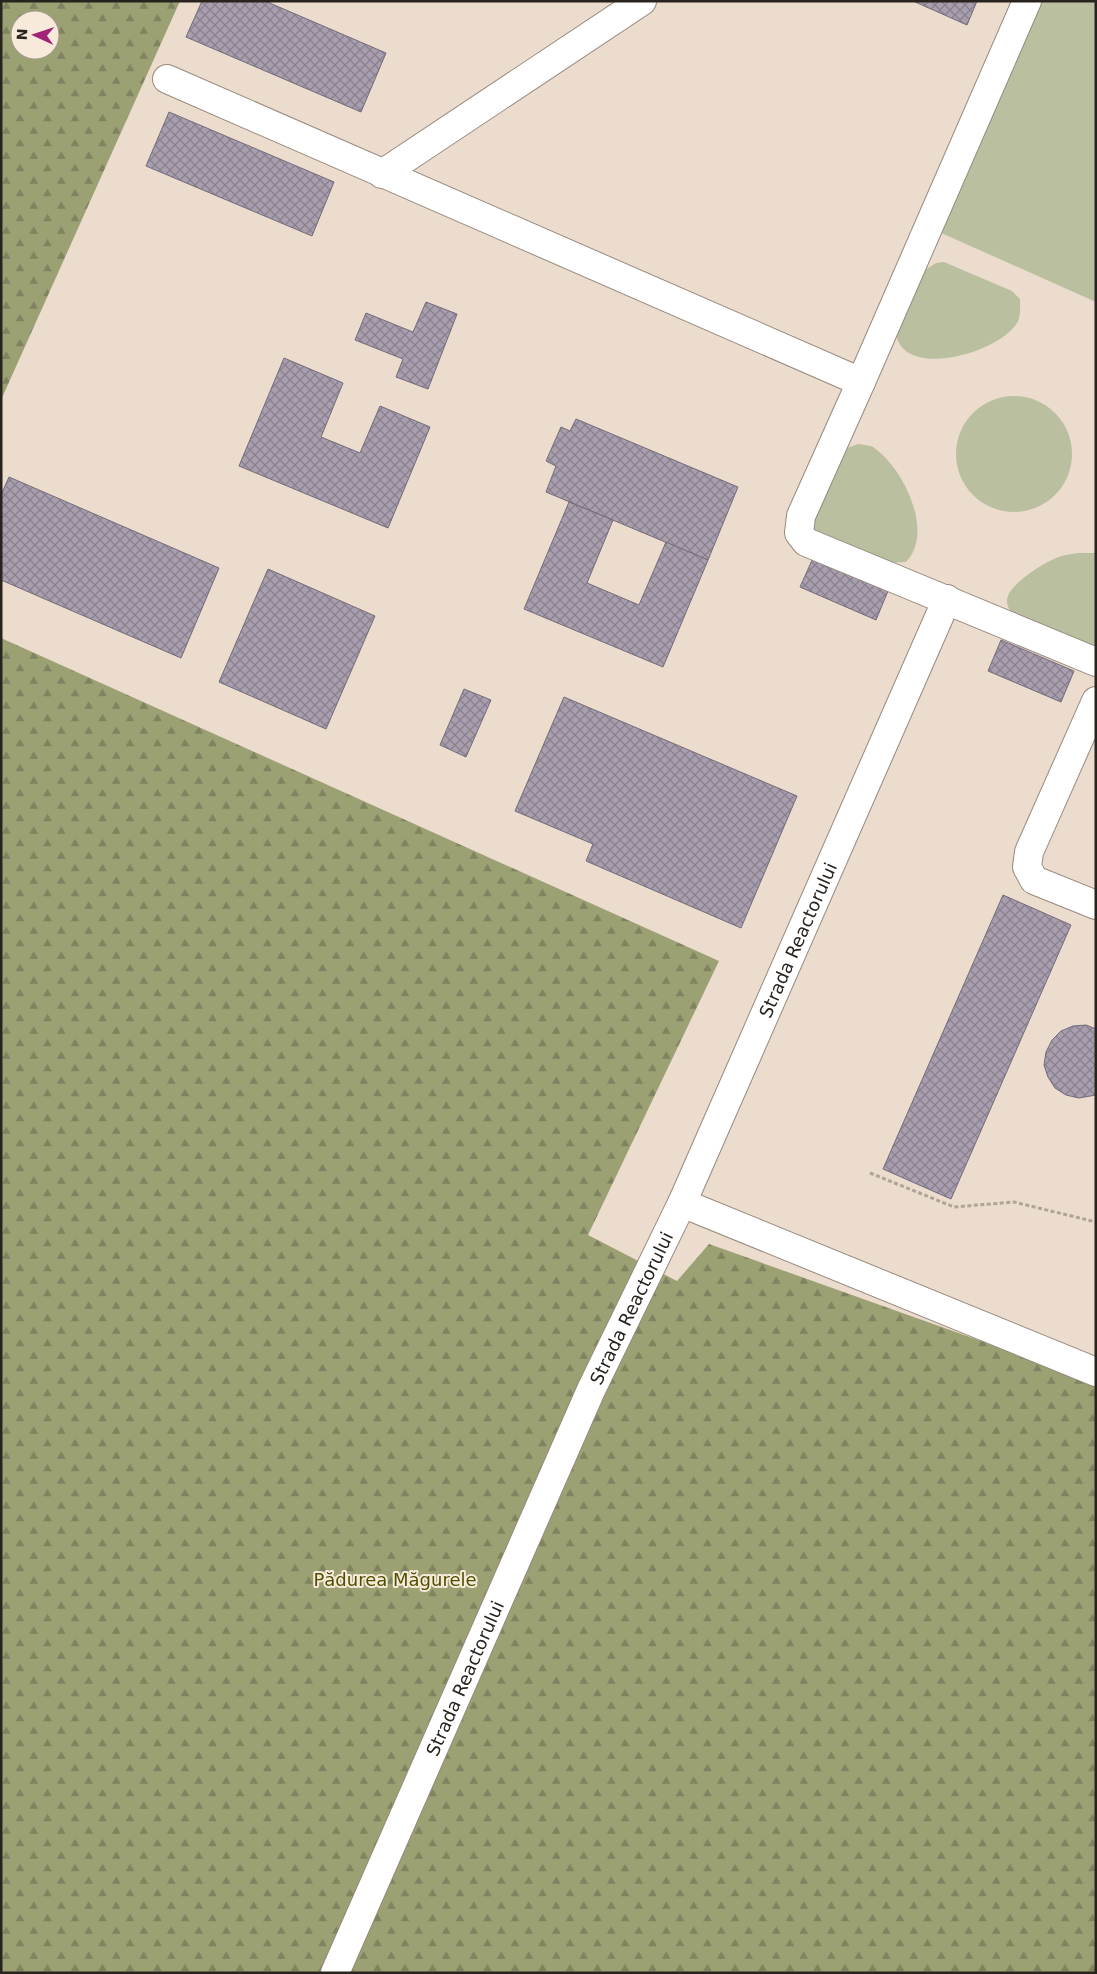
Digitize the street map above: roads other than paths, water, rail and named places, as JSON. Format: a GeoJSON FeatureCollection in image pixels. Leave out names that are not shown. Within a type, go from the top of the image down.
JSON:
{"type":"FeatureCollection","features":[{"type":"Feature","properties":{"kind":"street"},"geometry":{"type":"LineString","coordinates":[[382,174],[642,1]]}},
{"type":"Feature","properties":{"kind":"street"},"geometry":{"type":"LineString","coordinates":[[1027,1],[801,516],[799,533],[806,542],[1096,662]]}},
{"type":"Feature","properties":{"kind":"street"},"geometry":{"type":"LineString","coordinates":[[167,79],[861,382]]}},
{"type":"Feature","properties":{"kind":"street","name":"Strada Reactorului"},"geometry":{"type":"LineString","coordinates":[[335,1973],[591,1390],[682,1203],[947,599]]}},
{"type":"Feature","properties":{"kind":"street"},"geometry":{"type":"LineString","coordinates":[[1096,700],[1029,852],[1027,867],[1034,880],[1096,905]]}},
{"type":"Feature","properties":{"kind":"street"},"geometry":{"type":"LineString","coordinates":[[682,1203],[1096,1372]]}},
{"type":"Feature","properties":{"kind":"park label","name":"Pădurea Măgurele"},"geometry":{"type":"Point","coordinates":[395,1579]}}]}
